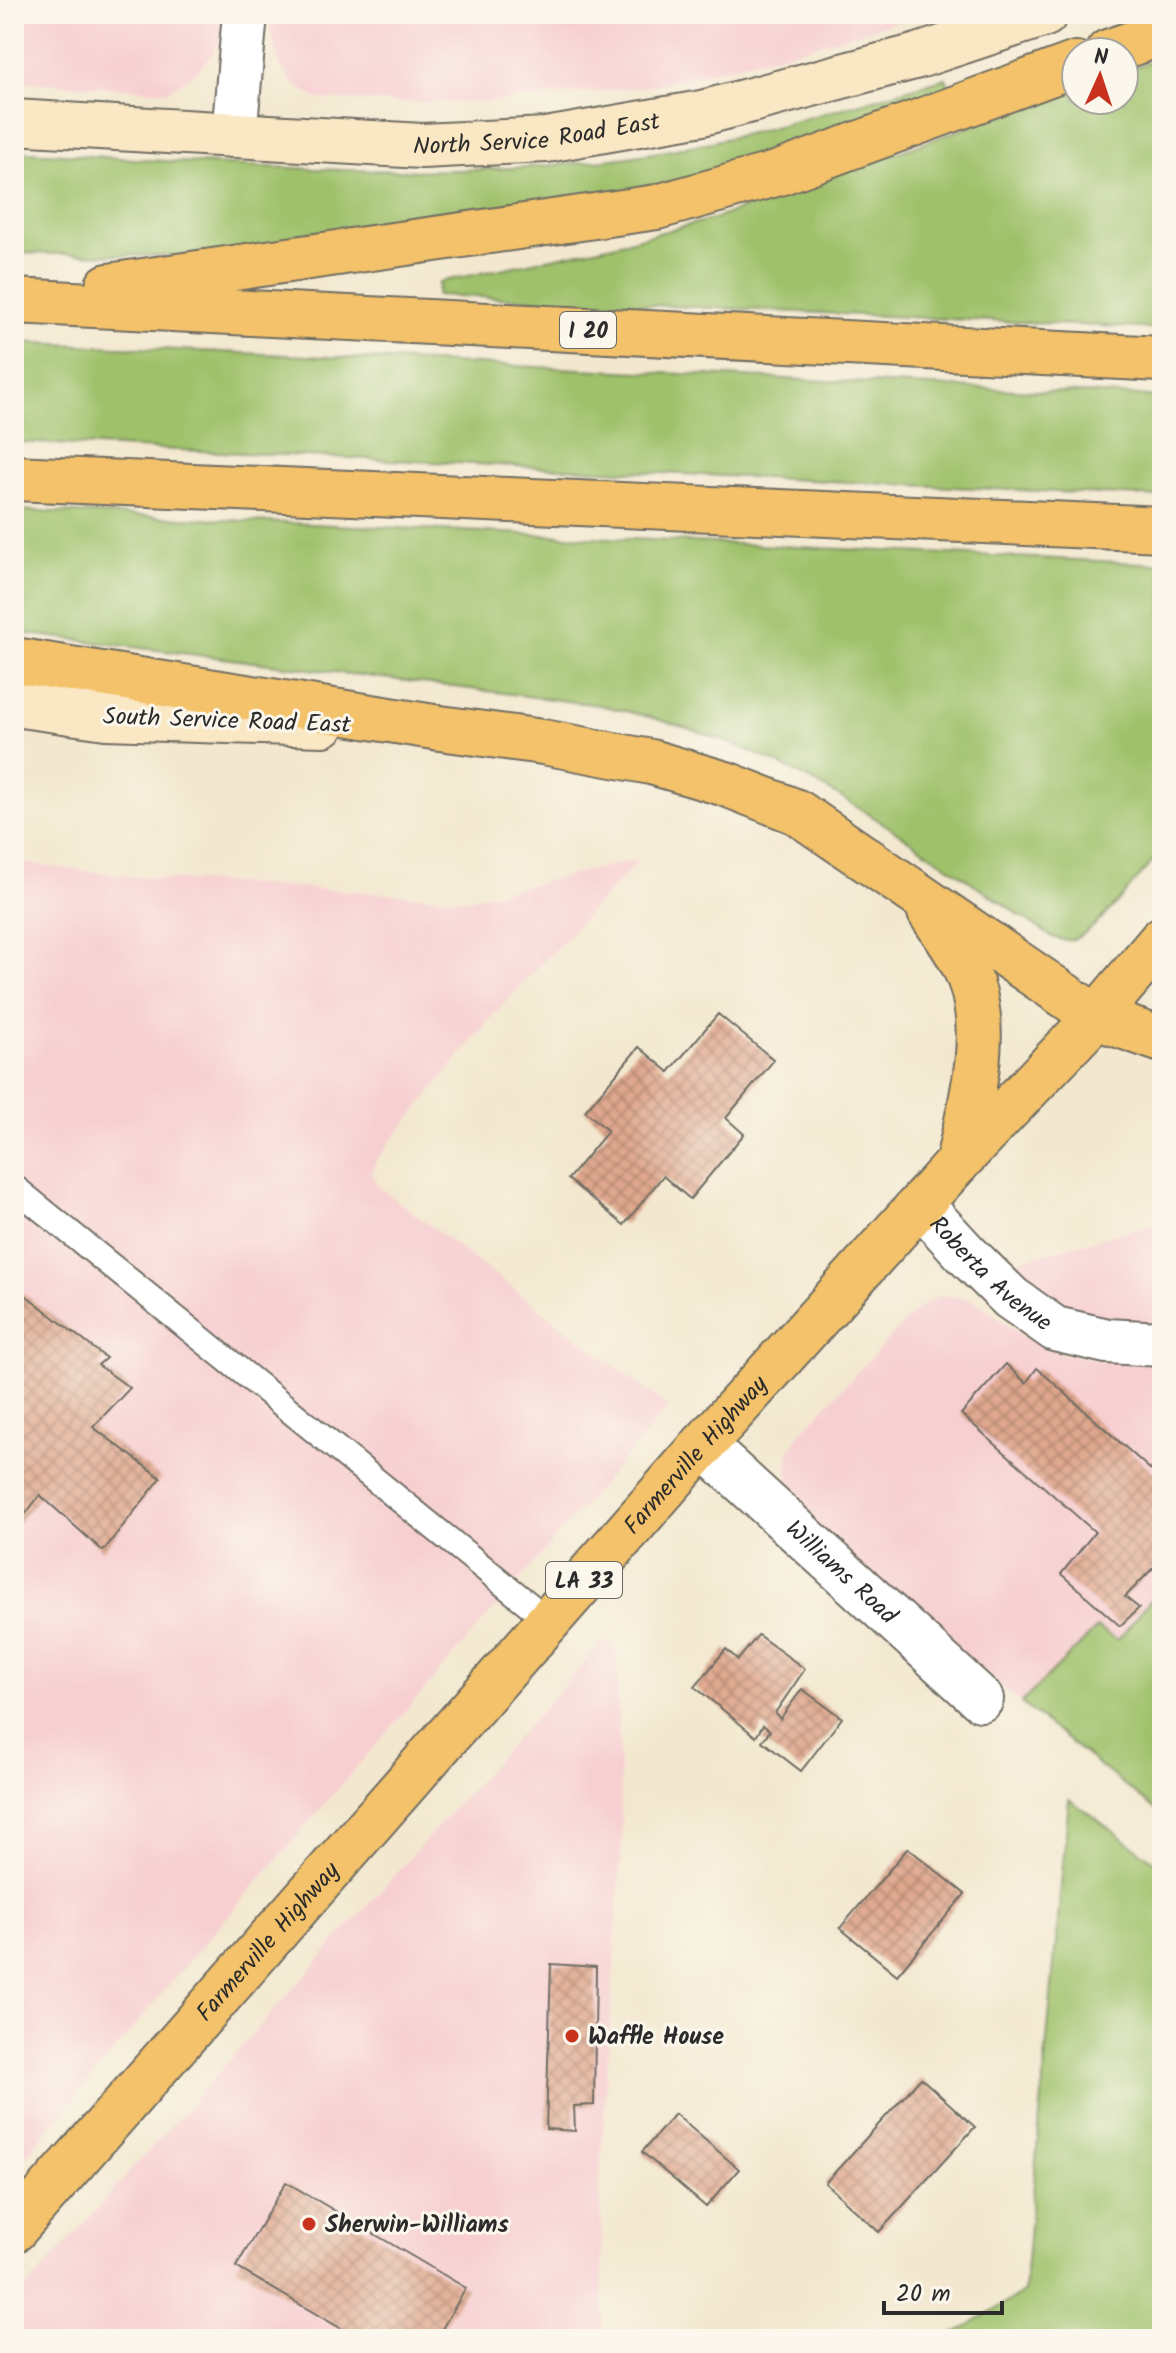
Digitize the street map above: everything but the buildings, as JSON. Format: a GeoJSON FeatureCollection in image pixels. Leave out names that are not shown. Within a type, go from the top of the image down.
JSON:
{"type":"FeatureCollection","features":[{"type":"Feature","properties":{"kind":"main road","name":"North Service Road East"},"geometry":{"type":"LineString","coordinates":[[14,122],[422,146],[546,140],[702,113],[918,56],[1045,14]]}},
{"type":"Feature","properties":{"kind":"main road"},"geometry":{"type":"LineString","coordinates":[[1140,41],[1162,33]]}},
{"type":"Feature","properties":{"kind":"main road"},"geometry":{"type":"LineString","coordinates":[[14,301],[657,207],[779,173],[1060,70]]}},
{"type":"Feature","properties":{"kind":"main road","name":"I 20"},"geometry":{"type":"LineString","coordinates":[[14,301],[1162,359]]}},
{"type":"Feature","properties":{"kind":"main road"},"geometry":{"type":"LineString","coordinates":[[14,478],[1162,529]]}},
{"type":"Feature","properties":{"kind":"main road"},"geometry":{"type":"LineString","coordinates":[[14,660],[543,742],[651,762],[726,784],[797,812],[1096,1017],[1162,1040]]}},
{"type":"Feature","properties":{"kind":"main road","name":"South Service Road East"},"geometry":{"type":"LineString","coordinates":[[14,704],[106,717],[440,728]]}},
{"type":"Feature","properties":{"kind":"main road"},"geometry":{"type":"LineString","coordinates":[[920,897],[949,939],[971,983],[979,1031],[974,1088],[958,1162]]}},
{"type":"Feature","properties":{"kind":"main road","name":"Farmerville Highway"},"geometry":{"type":"LineString","coordinates":[[14,2230],[703,1445],[958,1162],[1096,1017],[1162,939]]}},
{"type":"Feature","properties":{"kind":"street"},"geometry":{"type":"LineString","coordinates":[[234,135],[245,14]]}},
{"type":"Feature","properties":{"kind":"street","name":"Roberta Avenue"},"geometry":{"type":"LineString","coordinates":[[921,1205],[1011,1298],[1055,1329],[1107,1341],[1162,1344]]}},
{"type":"Feature","properties":{"kind":"street","name":"Williams Road"},"geometry":{"type":"LineString","coordinates":[[703,1445],[981,1699]]}},
{"type":"Feature","properties":{"kind":"lane"},"geometry":{"type":"LineString","coordinates":[[14,1187],[548,1620]]}},
{"type":"Feature","properties":{"kind":"shaded area"},"geometry":{"type":"Polygon","coordinates":[[[14,14],[226,14],[222,36],[214,52],[194,74],[167,91],[14,81],[14,14]]]}},
{"type":"Feature","properties":{"kind":"shaded area"},"geometry":{"type":"Polygon","coordinates":[[[270,14],[922,14],[799,50],[649,86],[490,102],[404,103],[317,99],[294,84],[279,64],[270,30],[270,14]]]}},
{"type":"Feature","properties":{"kind":"shaded area"},"geometry":{"type":"Polygon","coordinates":[[[640,859],[494,1014],[377,1159],[372,1172],[378,1186],[669,1407],[196,1953],[14,2170],[14,862],[137,877],[469,899],[640,859]]]}},
{"type":"Feature","properties":{"kind":"shaded area"},"geometry":{"type":"Polygon","coordinates":[[[1162,1222],[1162,1323],[1103,1320],[1048,1304],[1013,1273],[1008,1263],[1162,1222]]]}},
{"type":"Feature","properties":{"kind":"shaded area"},"geometry":{"type":"Polygon","coordinates":[[[939,1296],[975,1301],[1025,1337],[1058,1352],[1104,1361],[1162,1364],[1162,1586],[1117,1640],[1097,1628],[1021,1703],[841,1556],[798,1501],[787,1473],[789,1451],[802,1431],[916,1310],[939,1296]]]}},
{"type":"Feature","properties":{"kind":"shaded area"},"geometry":{"type":"Polygon","coordinates":[[[604,1640],[616,1651],[622,1838],[600,2178],[604,2339],[14,2339],[14,2302],[604,1640]]]}},
{"type":"Feature","properties":{"kind":"green space"},"geometry":{"type":"Polygon","coordinates":[[[1162,57],[1162,329],[437,295],[439,282],[609,246],[716,218],[1060,94],[1060,116],[1140,116],[1140,65],[1162,57]]]}},
{"type":"Feature","properties":{"kind":"green space"},"geometry":{"type":"Polygon","coordinates":[[[946,78],[950,88],[717,171],[503,223],[174,256],[14,253],[14,151],[301,168],[516,168],[679,149],[769,128],[946,78]]]}},
{"type":"Feature","properties":{"kind":"green space"},"geometry":{"type":"Polygon","coordinates":[[[14,342],[1162,397],[1162,497],[14,442],[14,342]]]}},
{"type":"Feature","properties":{"kind":"green space"},"geometry":{"type":"Polygon","coordinates":[[[14,510],[1162,564],[1162,850],[1093,927],[1081,936],[1061,940],[816,783],[764,757],[683,727],[599,705],[14,632],[14,510]]]}},
{"type":"Feature","properties":{"kind":"green space"},"geometry":{"type":"Polygon","coordinates":[[[1162,1586],[1162,1815],[1021,1703],[1097,1628],[1118,1640],[1162,1586]]]}},
{"type":"Feature","properties":{"kind":"green space"},"geometry":{"type":"Polygon","coordinates":[[[1069,1799],[1162,1867],[1162,2339],[945,2339],[1024,2292],[1069,1799]]]}},
{"type":"Feature","properties":{"kind":"place","name":"Waffle House"},"geometry":{"type":"Point","coordinates":[572,2036]}},
{"type":"Feature","properties":{"kind":"place","name":"Sherwin-Williams"},"geometry":{"type":"Point","coordinates":[309,2224]}}]}
